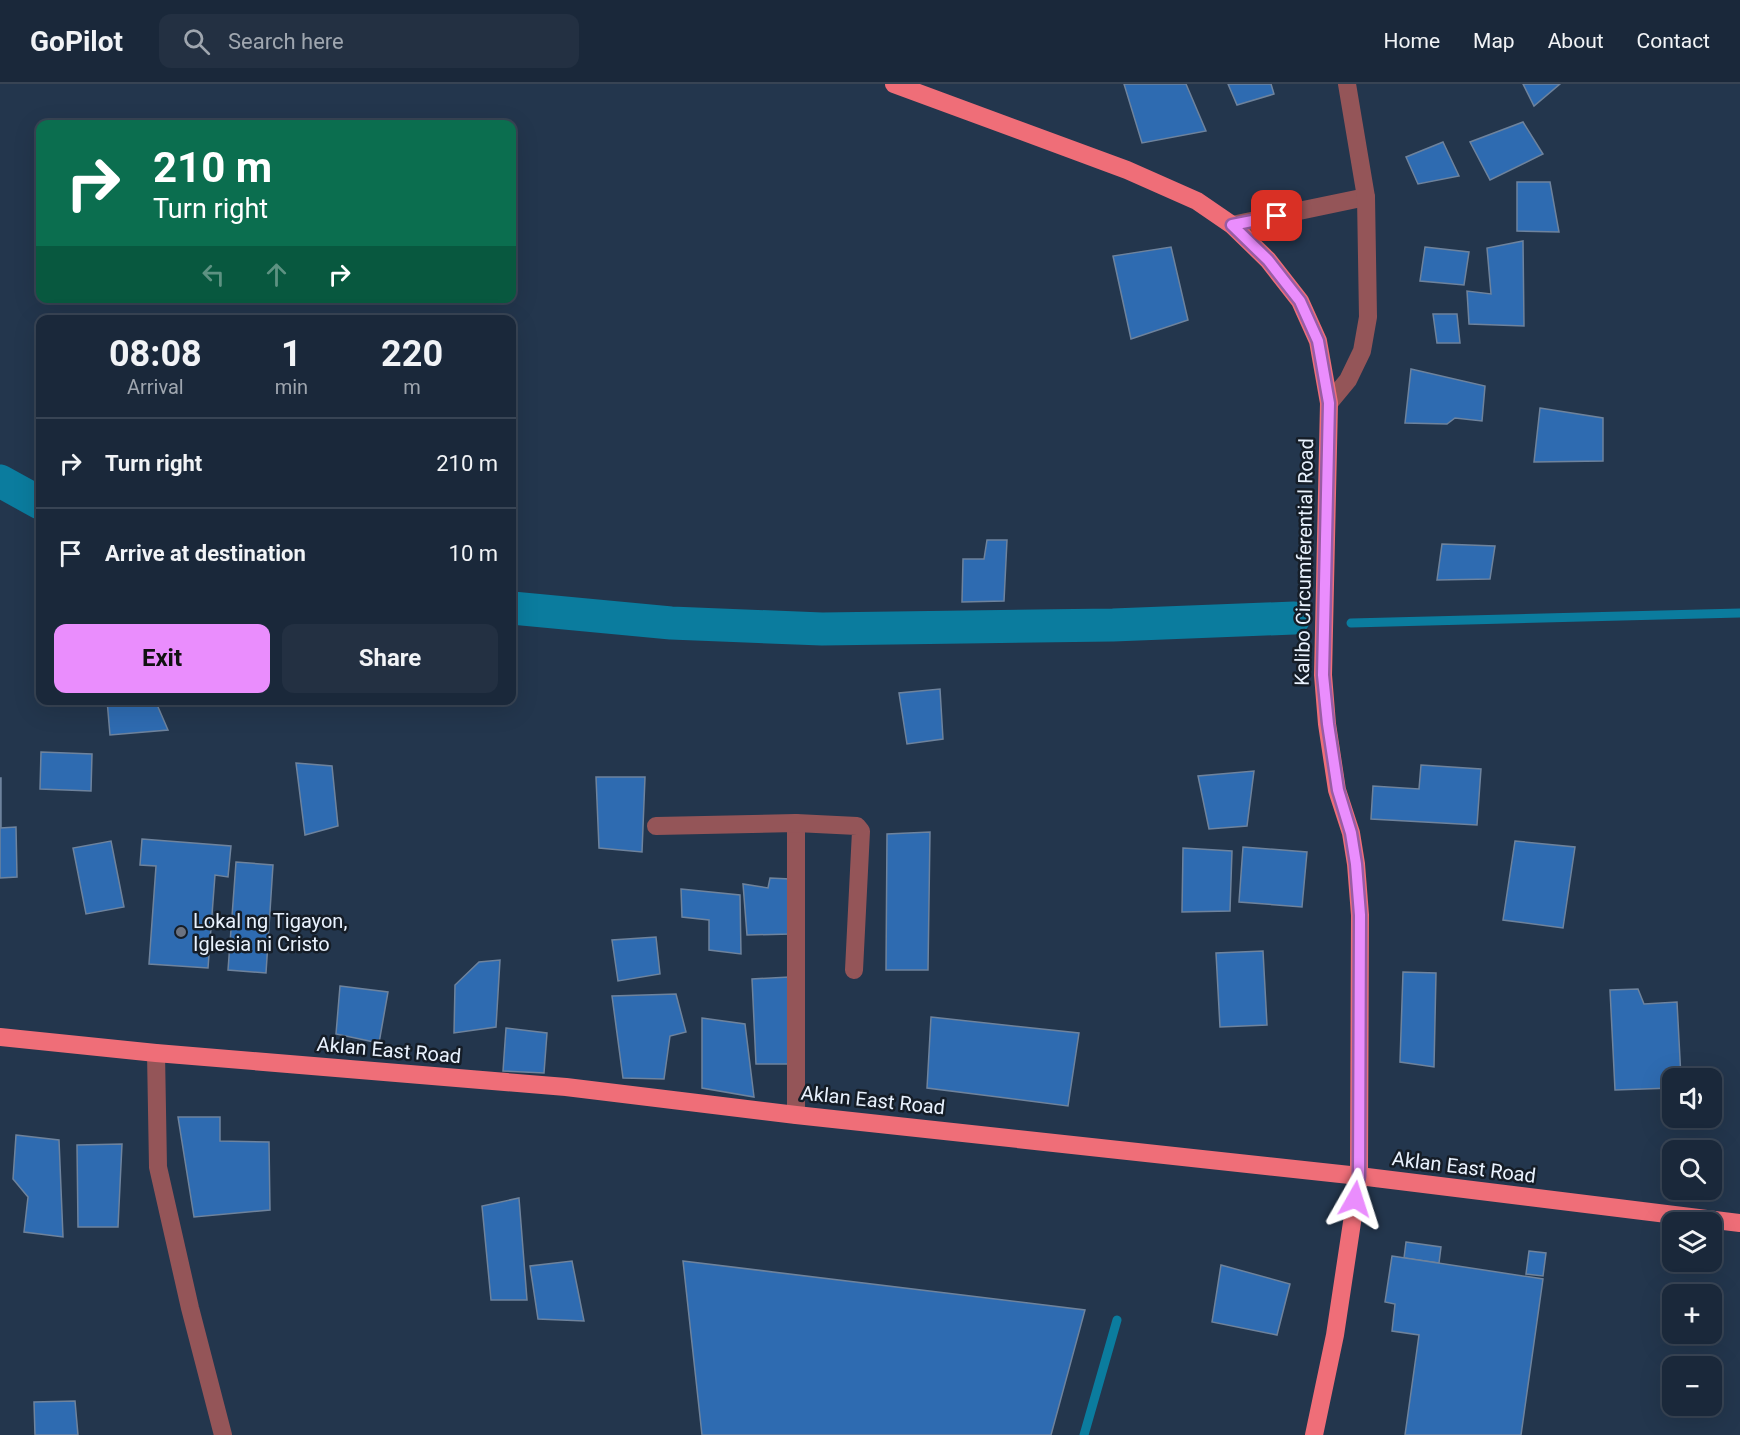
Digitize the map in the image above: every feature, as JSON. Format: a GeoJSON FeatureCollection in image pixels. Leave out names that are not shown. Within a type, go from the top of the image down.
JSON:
{"type":"FeatureCollection","features":[{"type":"Feature","properties":{"kind":"main road","name":"Kalibo Circumferential Road"},"geometry":{"type":"LineString","coordinates":[[894,84],[1127,170],[1197,201],[1232,225],[1268,260],[1300,301],[1318,341],[1329,403],[1323,675],[1338,790],[1351,833],[1360,915],[1359,1176],[1335,1335],[1314,1435]]}},
{"type":"Feature","properties":{"kind":"main road","name":"Aklan East Road"},"geometry":{"type":"LineString","coordinates":[[0,1037],[156,1053],[566,1087],[796,1115],[1359,1176],[1740,1223]]}},
{"type":"Feature","properties":{"kind":"street"},"geometry":{"type":"LineString","coordinates":[[1329,403],[1348,380],[1362,351],[1368,317],[1366,197],[1347,84]]}},
{"type":"Feature","properties":{"kind":"street"},"geometry":{"type":"LineString","coordinates":[[1232,225],[1366,197]]}},
{"type":"Feature","properties":{"kind":"street"},"geometry":{"type":"LineString","coordinates":[[656,826],[796,823],[857,826],[861,831],[854,970]]}},
{"type":"Feature","properties":{"kind":"street"},"geometry":{"type":"LineString","coordinates":[[796,823],[796,1115]]}},
{"type":"Feature","properties":{"kind":"street"},"geometry":{"type":"LineString","coordinates":[[156,1053],[158,1167],[190,1308],[223,1435]]}},
{"type":"Feature","properties":{"kind":"building"},"geometry":{"type":"Polygon","coordinates":[[[1124,84],[1186,84],[1206,131],[1142,143],[1124,84]]]}},
{"type":"Feature","properties":{"kind":"building"},"geometry":{"type":"Polygon","coordinates":[[[1228,84],[1271,84],[1274,94],[1237,105],[1228,84]]]}},
{"type":"Feature","properties":{"kind":"building"},"geometry":{"type":"Polygon","coordinates":[[[1523,84],[1560,84],[1534,106],[1523,84]]]}},
{"type":"Feature","properties":{"kind":"building"},"geometry":{"type":"Polygon","coordinates":[[[1523,122],[1543,154],[1490,180],[1470,142],[1523,122]]]}},
{"type":"Feature","properties":{"kind":"building"},"geometry":{"type":"Polygon","coordinates":[[[1443,142],[1459,176],[1418,184],[1406,157],[1443,142]]]}},
{"type":"Feature","properties":{"kind":"building"},"geometry":{"type":"Polygon","coordinates":[[[1517,182],[1550,182],[1559,232],[1517,231],[1517,182]]]}},
{"type":"Feature","properties":{"kind":"building"},"geometry":{"type":"Polygon","coordinates":[[[1523,241],[1524,326],[1469,324],[1467,291],[1491,294],[1487,248],[1523,241]]]}},
{"type":"Feature","properties":{"kind":"building"},"geometry":{"type":"Polygon","coordinates":[[[1171,247],[1188,320],[1131,339],[1113,256],[1171,247]]]}},
{"type":"Feature","properties":{"kind":"building"},"geometry":{"type":"Polygon","coordinates":[[[1425,247],[1469,252],[1464,285],[1420,281],[1425,247]]]}},
{"type":"Feature","properties":{"kind":"building"},"geometry":{"type":"Polygon","coordinates":[[[1433,314],[1457,314],[1460,343],[1437,343],[1433,314]]]}},
{"type":"Feature","properties":{"kind":"building"},"geometry":{"type":"Polygon","coordinates":[[[1411,369],[1485,386],[1482,421],[1455,418],[1447,424],[1405,423],[1411,369]]]}},
{"type":"Feature","properties":{"kind":"building"},"geometry":{"type":"Polygon","coordinates":[[[1540,408],[1603,418],[1603,461],[1534,462],[1540,408]]]}},
{"type":"Feature","properties":{"kind":"building"},"geometry":{"type":"Polygon","coordinates":[[[987,540],[1007,540],[1004,601],[962,602],[963,559],[984,559],[987,540]]]}},
{"type":"Feature","properties":{"kind":"building"},"geometry":{"type":"Polygon","coordinates":[[[1442,544],[1495,546],[1490,579],[1437,580],[1442,544]]]}},
{"type":"Feature","properties":{"kind":"building"},"geometry":{"type":"Polygon","coordinates":[[[940,689],[943,739],[907,744],[899,693],[940,689]]]}},
{"type":"Feature","properties":{"kind":"building"},"geometry":{"type":"Polygon","coordinates":[[[107,705],[157,705],[168,730],[110,735],[107,705]]]}},
{"type":"Feature","properties":{"kind":"building"},"geometry":{"type":"Polygon","coordinates":[[[41,752],[92,754],[91,791],[40,789],[41,752]]]}},
{"type":"Feature","properties":{"kind":"building"},"geometry":{"type":"Polygon","coordinates":[[[296,763],[332,766],[338,826],[305,835],[296,763]]]}},
{"type":"Feature","properties":{"kind":"building"},"geometry":{"type":"Polygon","coordinates":[[[1421,765],[1481,769],[1477,825],[1371,819],[1373,786],[1419,789],[1421,765]]]}},
{"type":"Feature","properties":{"kind":"building"},"geometry":{"type":"Polygon","coordinates":[[[1254,771],[1247,826],[1209,829],[1198,776],[1254,771]]]}},
{"type":"Feature","properties":{"kind":"building"},"geometry":{"type":"Polygon","coordinates":[[[596,777],[645,777],[642,852],[599,848],[596,777]]]}},
{"type":"Feature","properties":{"kind":"building"},"geometry":{"type":"Polygon","coordinates":[[[1,778],[1,828],[0,828],[1,778]]]}},
{"type":"Feature","properties":{"kind":"building"},"geometry":{"type":"Polygon","coordinates":[[[16,827],[17,877],[0,878],[0,828],[16,827]]]}},
{"type":"Feature","properties":{"kind":"building"},"geometry":{"type":"Polygon","coordinates":[[[930,832],[928,970],[886,970],[887,834],[930,832]]]}},
{"type":"Feature","properties":{"kind":"building","name":"Lokal ng Tigayon, Iglesia ni Cristo"},"geometry":{"type":"Polygon","coordinates":[[[142,839],[231,846],[228,877],[215,875],[208,968],[149,964],[156,866],[140,865],[142,839]]]}},
{"type":"Feature","properties":{"kind":"building"},"geometry":{"type":"Polygon","coordinates":[[[111,841],[124,907],[86,914],[73,848],[111,841]]]}},
{"type":"Feature","properties":{"kind":"building"},"geometry":{"type":"Polygon","coordinates":[[[1515,841],[1575,847],[1563,928],[1503,920],[1515,841]]]}},
{"type":"Feature","properties":{"kind":"building"},"geometry":{"type":"Polygon","coordinates":[[[1243,847],[1307,852],[1302,907],[1239,902],[1243,847]]]}},
{"type":"Feature","properties":{"kind":"building"},"geometry":{"type":"Polygon","coordinates":[[[1183,848],[1232,851],[1230,911],[1182,912],[1183,848]]]}},
{"type":"Feature","properties":{"kind":"building"},"geometry":{"type":"Polygon","coordinates":[[[236,862],[273,865],[266,973],[228,970],[236,862]]]}},
{"type":"Feature","properties":{"kind":"building"},"geometry":{"type":"Polygon","coordinates":[[[770,878],[790,879],[790,934],[747,935],[743,884],[768,888],[770,878]]]}},
{"type":"Feature","properties":{"kind":"building"},"geometry":{"type":"Polygon","coordinates":[[[681,889],[740,895],[741,954],[709,950],[709,920],[682,917],[681,889]]]}},
{"type":"Feature","properties":{"kind":"building"},"geometry":{"type":"Polygon","coordinates":[[[656,937],[660,974],[618,981],[612,940],[656,937]]]}},
{"type":"Feature","properties":{"kind":"building"},"geometry":{"type":"Polygon","coordinates":[[[1263,951],[1267,1025],[1220,1027],[1216,953],[1263,951]]]}},
{"type":"Feature","properties":{"kind":"building"},"geometry":{"type":"Polygon","coordinates":[[[500,960],[496,1027],[454,1033],[455,985],[479,962],[500,960]]]}},
{"type":"Feature","properties":{"kind":"building"},"geometry":{"type":"Polygon","coordinates":[[[1403,972],[1436,973],[1434,1067],[1400,1062],[1403,972]]]}},
{"type":"Feature","properties":{"kind":"building"},"geometry":{"type":"Polygon","coordinates":[[[789,977],[790,1064],[756,1064],[752,979],[789,977]]]}},
{"type":"Feature","properties":{"kind":"building"},"geometry":{"type":"Polygon","coordinates":[[[340,986],[388,992],[379,1043],[336,1034],[340,986]]]}},
{"type":"Feature","properties":{"kind":"building"},"geometry":{"type":"Polygon","coordinates":[[[1638,989],[1644,1004],[1677,1002],[1680,1068],[1662,1068],[1662,1088],[1615,1090],[1610,990],[1638,989]]]}},
{"type":"Feature","properties":{"kind":"building"},"geometry":{"type":"Polygon","coordinates":[[[676,994],[686,1032],[670,1036],[664,1079],[623,1078],[612,996],[676,994]]]}},
{"type":"Feature","properties":{"kind":"building"},"geometry":{"type":"Polygon","coordinates":[[[931,1017],[1079,1033],[1068,1106],[927,1088],[931,1017]]]}},
{"type":"Feature","properties":{"kind":"building"},"geometry":{"type":"Polygon","coordinates":[[[702,1018],[745,1024],[754,1097],[702,1088],[702,1018]]]}},
{"type":"Feature","properties":{"kind":"building"},"geometry":{"type":"Polygon","coordinates":[[[506,1028],[547,1033],[544,1073],[503,1071],[506,1028]]]}},
{"type":"Feature","properties":{"kind":"building"},"geometry":{"type":"Polygon","coordinates":[[[178,1117],[220,1117],[220,1141],[269,1142],[270,1210],[194,1217],[178,1117]]]}},
{"type":"Feature","properties":{"kind":"building"},"geometry":{"type":"Polygon","coordinates":[[[16,1135],[59,1140],[63,1237],[24,1232],[28,1197],[13,1179],[16,1135]]]}},
{"type":"Feature","properties":{"kind":"building"},"geometry":{"type":"Polygon","coordinates":[[[122,1144],[118,1227],[78,1227],[77,1145],[122,1144]]]}},
{"type":"Feature","properties":{"kind":"building"},"geometry":{"type":"Polygon","coordinates":[[[519,1198],[527,1300],[491,1300],[482,1206],[519,1198]]]}},
{"type":"Feature","properties":{"kind":"building"},"geometry":{"type":"Polygon","coordinates":[[[1406,1242],[1441,1247],[1439,1263],[1404,1258],[1406,1242]]]}},
{"type":"Feature","properties":{"kind":"building"},"geometry":{"type":"Polygon","coordinates":[[[1529,1251],[1546,1253],[1543,1276],[1526,1274],[1529,1251]]]}},
{"type":"Feature","properties":{"kind":"building"},"geometry":{"type":"Polygon","coordinates":[[[1392,1256],[1543,1279],[1521,1435],[1405,1435],[1419,1335],[1392,1331],[1395,1304],[1385,1302],[1392,1256]]]}},
{"type":"Feature","properties":{"kind":"building"},"geometry":{"type":"Polygon","coordinates":[[[572,1261],[584,1321],[538,1319],[530,1266],[572,1261]]]}},
{"type":"Feature","properties":{"kind":"building"},"geometry":{"type":"Polygon","coordinates":[[[683,1261],[1085,1310],[1051,1435],[702,1435],[683,1261]]]}},
{"type":"Feature","properties":{"kind":"building"},"geometry":{"type":"Polygon","coordinates":[[[1221,1265],[1290,1284],[1277,1335],[1212,1322],[1221,1265]]]}},
{"type":"Feature","properties":{"kind":"building"},"geometry":{"type":"Polygon","coordinates":[[[75,1401],[78,1435],[35,1435],[34,1402],[75,1401]]]}},
{"type":"Feature","properties":{"kind":"waterway"},"geometry":{"type":"LineString","coordinates":[[0,481],[36,501]]}},
{"type":"Feature","properties":{"kind":"waterway"},"geometry":{"type":"LineString","coordinates":[[516,608],[671,623],[822,629],[1113,625],[1294,618]]}},
{"type":"Feature","properties":{"kind":"waterway"},"geometry":{"type":"LineString","coordinates":[[1351,623],[1740,613]]}},
{"type":"Feature","properties":{"kind":"waterway"},"geometry":{"type":"LineString","coordinates":[[1084,1435],[1117,1320]]}},
{"type":"Feature","properties":{"kind":"place","name":"Lokal ng Tigayon, Iglesia ni Cristo"},"geometry":{"type":"Point","coordinates":[181,932]}},
{"type":"Feature","properties":{"kind":"route"},"geometry":{"type":"LineString","coordinates":[[1277,216],[1232,225],[1268,260],[1300,301],[1318,341],[1329,403],[1323,675],[1338,790],[1351,833],[1356,864],[1360,915],[1359,1176],[1355,1199]]}}]}
